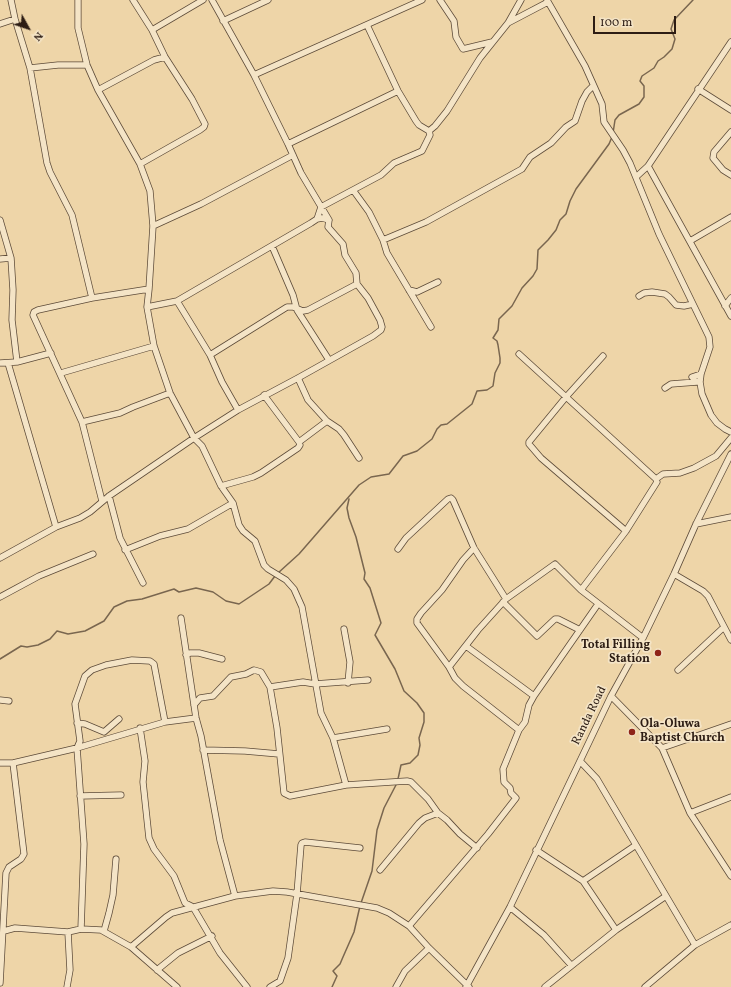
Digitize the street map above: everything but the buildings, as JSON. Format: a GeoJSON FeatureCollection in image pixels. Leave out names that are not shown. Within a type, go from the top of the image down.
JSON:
{"type":"FeatureCollection","features":[{"type":"Feature","properties":{"kind":"street"},"geometry":{"type":"LineString","coordinates":[[11,0],[15,19],[30,68],[47,163],[72,215],[92,298]]}},
{"type":"Feature","properties":{"kind":"street"},"geometry":{"type":"LineString","coordinates":[[78,0],[78,28],[87,64],[98,90],[140,164],[150,191],[153,226],[147,307],[154,346],[170,393],[194,438],[202,446],[221,486],[233,503],[239,525],[243,531],[255,541],[264,565],[286,580],[294,589],[304,612],[321,713],[333,738],[346,785]]}},
{"type":"Feature","properties":{"kind":"street"},"geometry":{"type":"LineString","coordinates":[[133,0],[152,30],[165,57],[192,99],[204,124],[204,127],[140,164]]}},
{"type":"Feature","properties":{"kind":"street"},"geometry":{"type":"LineString","coordinates":[[152,30],[203,0]]}},
{"type":"Feature","properties":{"kind":"street"},"geometry":{"type":"LineString","coordinates":[[0,558],[56,527],[80,518],[90,512],[109,496],[238,410],[298,378],[381,330],[382,327],[380,320],[368,298],[357,284],[356,273],[346,255],[343,244],[328,227],[329,220],[301,173],[254,76],[212,0]]}},
{"type":"Feature","properties":{"kind":"street"},"geometry":{"type":"LineString","coordinates":[[223,21],[268,0]]}},
{"type":"Feature","properties":{"kind":"street"},"geometry":{"type":"LineString","coordinates":[[254,76],[422,0]]}},
{"type":"Feature","properties":{"kind":"street"},"geometry":{"type":"LineString","coordinates":[[440,0],[454,21],[456,37],[463,49],[492,42]]}},
{"type":"Feature","properties":{"kind":"street"},"geometry":{"type":"LineString","coordinates":[[429,131],[447,111],[480,58],[508,23],[521,0]]}},
{"type":"Feature","properties":{"kind":"street"},"geometry":{"type":"LineString","coordinates":[[508,23],[547,1],[585,66],[602,104],[604,122],[623,150],[636,177],[659,234],[709,337],[710,347],[701,374],[700,382],[702,394],[711,415],[717,423],[724,429],[731,432]]}},
{"type":"Feature","properties":{"kind":"street"},"geometry":{"type":"LineString","coordinates":[[0,24],[15,19]]}},
{"type":"Feature","properties":{"kind":"street"},"geometry":{"type":"LineString","coordinates":[[367,25],[398,90],[416,121],[420,126],[429,131]]}},
{"type":"Feature","properties":{"kind":"street"},"geometry":{"type":"LineString","coordinates":[[636,177],[648,166],[698,89],[731,42]]}},
{"type":"Feature","properties":{"kind":"street"},"geometry":{"type":"LineString","coordinates":[[98,90],[154,60],[165,57]]}},
{"type":"Feature","properties":{"kind":"street"},"geometry":{"type":"LineString","coordinates":[[30,68],[87,64]]}},
{"type":"Feature","properties":{"kind":"street"},"geometry":{"type":"LineString","coordinates":[[383,240],[426,222],[522,170],[530,158],[551,143],[566,127],[575,121],[582,101],[587,92],[593,86]]}},
{"type":"Feature","properties":{"kind":"street"},"geometry":{"type":"LineString","coordinates":[[698,89],[731,110]]}},
{"type":"Feature","properties":{"kind":"street"},"geometry":{"type":"LineString","coordinates":[[288,144],[398,90]]}},
{"type":"Feature","properties":{"kind":"street"},"geometry":{"type":"LineString","coordinates":[[317,219],[321,207],[381,175],[394,163],[422,151],[430,135],[429,131]]}},
{"type":"Feature","properties":{"kind":"street"},"geometry":{"type":"LineString","coordinates":[[731,132],[714,152],[713,158],[723,170],[731,175]]}},
{"type":"Feature","properties":{"kind":"street"},"geometry":{"type":"LineString","coordinates":[[153,226],[201,204],[293,155]]}},
{"type":"Feature","properties":{"kind":"street"},"geometry":{"type":"LineString","coordinates":[[648,166],[731,316]]}},
{"type":"Feature","properties":{"kind":"street"},"geometry":{"type":"LineString","coordinates":[[353,190],[369,212],[383,240],[387,253],[432,327]]}},
{"type":"Feature","properties":{"kind":"street"},"geometry":{"type":"LineString","coordinates":[[690,241],[731,217]]}},
{"type":"Feature","properties":{"kind":"street"},"geometry":{"type":"LineString","coordinates":[[147,307],[177,301],[317,219],[322,218],[329,220]]}},
{"type":"Feature","properties":{"kind":"street"},"geometry":{"type":"LineString","coordinates":[[0,220],[10,258],[13,290],[12,320],[17,362]]}},
{"type":"Feature","properties":{"kind":"street"},"geometry":{"type":"LineString","coordinates":[[272,246],[293,295],[297,310],[329,360]]}},
{"type":"Feature","properties":{"kind":"street"},"geometry":{"type":"LineString","coordinates":[[0,259],[10,258]]}},
{"type":"Feature","properties":{"kind":"street"},"geometry":{"type":"LineString","coordinates":[[409,290],[417,292],[438,282]]}},
{"type":"Feature","properties":{"kind":"street"},"geometry":{"type":"LineString","coordinates":[[210,355],[287,307],[293,307],[297,310],[303,311],[316,307],[357,284]]}},
{"type":"Feature","properties":{"kind":"street"},"geometry":{"type":"LineString","coordinates":[[102,501],[82,422],[33,315],[34,312],[38,310],[92,298],[149,290]]}},
{"type":"Feature","properties":{"kind":"street"},"geometry":{"type":"LineString","coordinates":[[639,296],[644,293],[652,292],[665,294],[670,297],[676,305],[684,306],[693,304]]}},
{"type":"Feature","properties":{"kind":"street"},"geometry":{"type":"LineString","coordinates":[[725,306],[731,298]]}},
{"type":"Feature","properties":{"kind":"street"},"geometry":{"type":"LineString","coordinates":[[177,301],[210,355],[222,382],[238,410]]}},
{"type":"Feature","properties":{"kind":"street"},"geometry":{"type":"LineString","coordinates":[[60,373],[154,346]]}},
{"type":"Feature","properties":{"kind":"street"},"geometry":{"type":"LineString","coordinates":[[0,363],[17,362],[51,353]]}},
{"type":"Feature","properties":{"kind":"street"},"geometry":{"type":"LineString","coordinates":[[518,354],[656,478],[657,482],[626,532],[581,590]]}},
{"type":"Feature","properties":{"kind":"street"},"geometry":{"type":"LineString","coordinates":[[603,356],[566,397],[529,442],[529,444],[542,458],[626,532]]}},
{"type":"Feature","properties":{"kind":"street"},"geometry":{"type":"LineString","coordinates":[[8,363],[56,527]]}},
{"type":"Feature","properties":{"kind":"street"},"geometry":{"type":"LineString","coordinates":[[665,388],[671,384],[697,382],[692,378],[701,374]]}},
{"type":"Feature","properties":{"kind":"street"},"geometry":{"type":"LineString","coordinates":[[298,378],[308,400],[344,435],[359,458]]}},
{"type":"Feature","properties":{"kind":"street"},"geometry":{"type":"LineString","coordinates":[[82,422],[120,413],[170,393]]}},
{"type":"Feature","properties":{"kind":"street"},"geometry":{"type":"LineString","coordinates":[[264,395],[299,442]]}},
{"type":"Feature","properties":{"kind":"street"},"geometry":{"type":"LineString","coordinates":[[221,486],[261,474],[298,448],[299,442],[328,421]]}},
{"type":"Feature","properties":{"kind":"street"},"geometry":{"type":"LineString","coordinates":[[656,478],[663,474],[680,473],[694,468],[716,456],[731,438]]}},
{"type":"Feature","properties":{"kind":"street","name":"Randa Road"},"geometry":{"type":"LineString","coordinates":[[467,986],[510,907],[611,696],[643,638],[696,524],[731,454]]}},
{"type":"Feature","properties":{"kind":"street"},"geometry":{"type":"LineString","coordinates":[[109,496],[120,538],[143,582]]}},
{"type":"Feature","properties":{"kind":"street"},"geometry":{"type":"LineString","coordinates":[[398,549],[406,538],[448,499],[451,498],[474,548],[505,600],[537,636],[555,619],[558,619],[580,630]]}},
{"type":"Feature","properties":{"kind":"street"},"geometry":{"type":"LineString","coordinates":[[125,550],[160,536],[188,529],[233,503]]}},
{"type":"Feature","properties":{"kind":"street"},"geometry":{"type":"LineString","coordinates":[[696,524],[731,517]]}},
{"type":"Feature","properties":{"kind":"street"},"geometry":{"type":"LineString","coordinates":[[474,548],[463,560],[442,590],[417,619],[417,623],[462,686],[519,730]]}},
{"type":"Feature","properties":{"kind":"street"},"geometry":{"type":"LineString","coordinates":[[0,597],[40,576],[93,554]]}},
{"type":"Feature","properties":{"kind":"street"},"geometry":{"type":"LineString","coordinates":[[449,667],[505,600],[555,564],[581,590],[643,638]]}},
{"type":"Feature","properties":{"kind":"street"},"geometry":{"type":"LineString","coordinates":[[674,574],[703,591],[708,596],[731,640]]}},
{"type":"Feature","properties":{"kind":"street"},"geometry":{"type":"LineString","coordinates":[[409,926],[477,848],[516,798],[504,782],[503,769],[519,730],[525,722],[529,705],[598,604]]}},
{"type":"Feature","properties":{"kind":"street"},"geometry":{"type":"LineString","coordinates":[[181,618],[196,718],[201,736],[220,840],[235,896]]}},
{"type":"Feature","properties":{"kind":"street"},"geometry":{"type":"LineString","coordinates":[[678,670],[724,627]]}},
{"type":"Feature","properties":{"kind":"street"},"geometry":{"type":"LineString","coordinates":[[344,629],[350,662],[348,682]]}},
{"type":"Feature","properties":{"kind":"street"},"geometry":{"type":"LineString","coordinates":[[466,646],[534,696]]}},
{"type":"Feature","properties":{"kind":"street"},"geometry":{"type":"LineString","coordinates":[[186,655],[190,653],[200,653],[222,660]]}},
{"type":"Feature","properties":{"kind":"street"},"geometry":{"type":"LineString","coordinates":[[81,929],[84,844],[77,748],[80,741],[75,704],[85,676],[92,670],[106,665],[132,660],[146,660],[154,664],[159,686],[159,697],[165,722]]}},
{"type":"Feature","properties":{"kind":"street"},"geometry":{"type":"LineString","coordinates":[[194,705],[200,698],[213,696],[231,677],[246,674],[254,670],[261,672],[270,687],[277,728],[284,793],[287,796],[346,785],[411,782],[428,799],[438,813],[477,848]]}},
{"type":"Feature","properties":{"kind":"street"},"geometry":{"type":"LineString","coordinates":[[270,687],[303,682],[315,684],[368,680]]}},
{"type":"Feature","properties":{"kind":"street"},"geometry":{"type":"LineString","coordinates":[[611,696],[662,748],[690,813],[729,868],[731,876]]}},
{"type":"Feature","properties":{"kind":"street"},"geometry":{"type":"LineString","coordinates":[[0,700],[9,701]]}},
{"type":"Feature","properties":{"kind":"street"},"geometry":{"type":"LineString","coordinates":[[0,763],[13,763],[77,748],[140,728],[165,722],[196,718]]}},
{"type":"Feature","properties":{"kind":"street"},"geometry":{"type":"LineString","coordinates":[[77,723],[85,724],[104,732],[119,719]]}},
{"type":"Feature","properties":{"kind":"street"},"geometry":{"type":"LineString","coordinates":[[662,748],[731,724]]}},
{"type":"Feature","properties":{"kind":"street"},"geometry":{"type":"LineString","coordinates":[[140,728],[145,761],[143,782],[149,838],[154,849],[174,876],[185,903],[193,907],[212,936],[220,953],[247,987]]}},
{"type":"Feature","properties":{"kind":"street"},"geometry":{"type":"LineString","coordinates":[[333,738],[387,729]]}},
{"type":"Feature","properties":{"kind":"street"},"geometry":{"type":"LineString","coordinates":[[203,750],[245,751],[279,754]]}},
{"type":"Feature","properties":{"kind":"street"},"geometry":{"type":"LineString","coordinates":[[580,761],[597,779],[695,945]]}},
{"type":"Feature","properties":{"kind":"street"},"geometry":{"type":"LineString","coordinates":[[0,983],[6,873],[9,867],[21,859],[24,854],[13,763]]}},
{"type":"Feature","properties":{"kind":"street"},"geometry":{"type":"LineString","coordinates":[[80,796],[121,795]]}},
{"type":"Feature","properties":{"kind":"street"},"geometry":{"type":"LineString","coordinates":[[690,813],[731,797]]}},
{"type":"Feature","properties":{"kind":"street"},"geometry":{"type":"LineString","coordinates":[[380,870],[419,823],[425,818],[438,813]]}},
{"type":"Feature","properties":{"kind":"street"},"geometry":{"type":"LineString","coordinates":[[270,987],[280,981],[288,958],[302,843],[305,842],[360,848]]}},
{"type":"Feature","properties":{"kind":"street"},"geometry":{"type":"LineString","coordinates":[[583,881],[636,845]]}},
{"type":"Feature","properties":{"kind":"street"},"geometry":{"type":"LineString","coordinates":[[536,850],[583,881],[616,930]]}},
{"type":"Feature","properties":{"kind":"street"},"geometry":{"type":"LineString","coordinates":[[104,931],[113,895],[116,859]]}},
{"type":"Feature","properties":{"kind":"street"},"geometry":{"type":"LineString","coordinates":[[131,947],[172,913],[235,896],[273,890],[377,908],[389,913],[409,926],[467,986]]}},
{"type":"Feature","properties":{"kind":"street"},"geometry":{"type":"LineString","coordinates":[[545,987],[616,930],[666,896]]}},
{"type":"Feature","properties":{"kind":"street"},"geometry":{"type":"LineString","coordinates":[[510,907],[544,935],[571,965]]}},
{"type":"Feature","properties":{"kind":"street"},"geometry":{"type":"LineString","coordinates":[[645,987],[695,945],[731,925]]}},
{"type":"Feature","properties":{"kind":"street"},"geometry":{"type":"LineString","coordinates":[[4,931],[15,928],[68,932],[81,929],[97,929],[104,931],[131,947],[177,987]]}},
{"type":"Feature","properties":{"kind":"street"},"geometry":{"type":"LineString","coordinates":[[67,987],[70,970],[68,932]]}},
{"type":"Feature","properties":{"kind":"street"},"geometry":{"type":"LineString","coordinates":[[157,970],[178,953],[212,936]]}},
{"type":"Feature","properties":{"kind":"street"},"geometry":{"type":"LineString","coordinates":[[396,987],[405,971],[429,948]]}},
{"type":"Feature","properties":{"kind":"waterway"},"geometry":{"type":"LineString","coordinates":[[613,133],[615,120],[619,115],[639,104],[644,97],[644,86],[640,81],[642,76],[654,68],[658,61],[672,49],[675,39],[671,29],[674,20],[693,0]]}},
{"type":"Feature","properties":{"kind":"waterway"},"geometry":{"type":"LineString","coordinates":[[278,573],[299,554],[359,485],[371,477],[389,474],[403,456],[417,451],[432,439],[437,429],[441,425],[447,424],[472,404],[477,391],[487,390],[493,386],[495,373],[500,363],[497,341],[493,338],[498,330],[499,319],[512,306],[522,288],[533,276],[537,269],[538,250],[556,230],[560,220],[566,214],[576,189],[609,144],[612,137]]}},
{"type":"Feature","properties":{"kind":"waterway"},"geometry":{"type":"LineString","coordinates":[[349,499],[347,508],[365,573],[364,579],[370,588],[381,623],[375,635],[395,669],[404,691],[417,703],[424,713],[424,722],[419,738],[420,745],[418,755],[410,763],[401,765],[398,779]]}},
{"type":"Feature","properties":{"kind":"waterway"},"geometry":{"type":"LineString","coordinates":[[0,659],[21,646],[27,647],[38,645],[50,639],[57,631],[68,634],[85,631],[104,621],[114,607],[127,601],[142,599],[174,589],[179,592],[196,588],[213,592],[226,601],[239,604],[269,584],[275,576]]}},
{"type":"Feature","properties":{"kind":"waterway"},"geometry":{"type":"LineString","coordinates":[[361,903],[372,871],[377,830],[384,808],[397,783]]}},
{"type":"Feature","properties":{"kind":"waterway"},"geometry":{"type":"LineString","coordinates":[[332,987],[337,976],[333,971],[340,964],[354,932],[360,906]]}},
{"type":"Feature","properties":{"kind":"place","name":"Total Filling Station"},"geometry":{"type":"Point","coordinates":[658,653]}},
{"type":"Feature","properties":{"kind":"place","name":"Ola-Oluwa Baptist Church"},"geometry":{"type":"Point","coordinates":[632,732]}}]}
